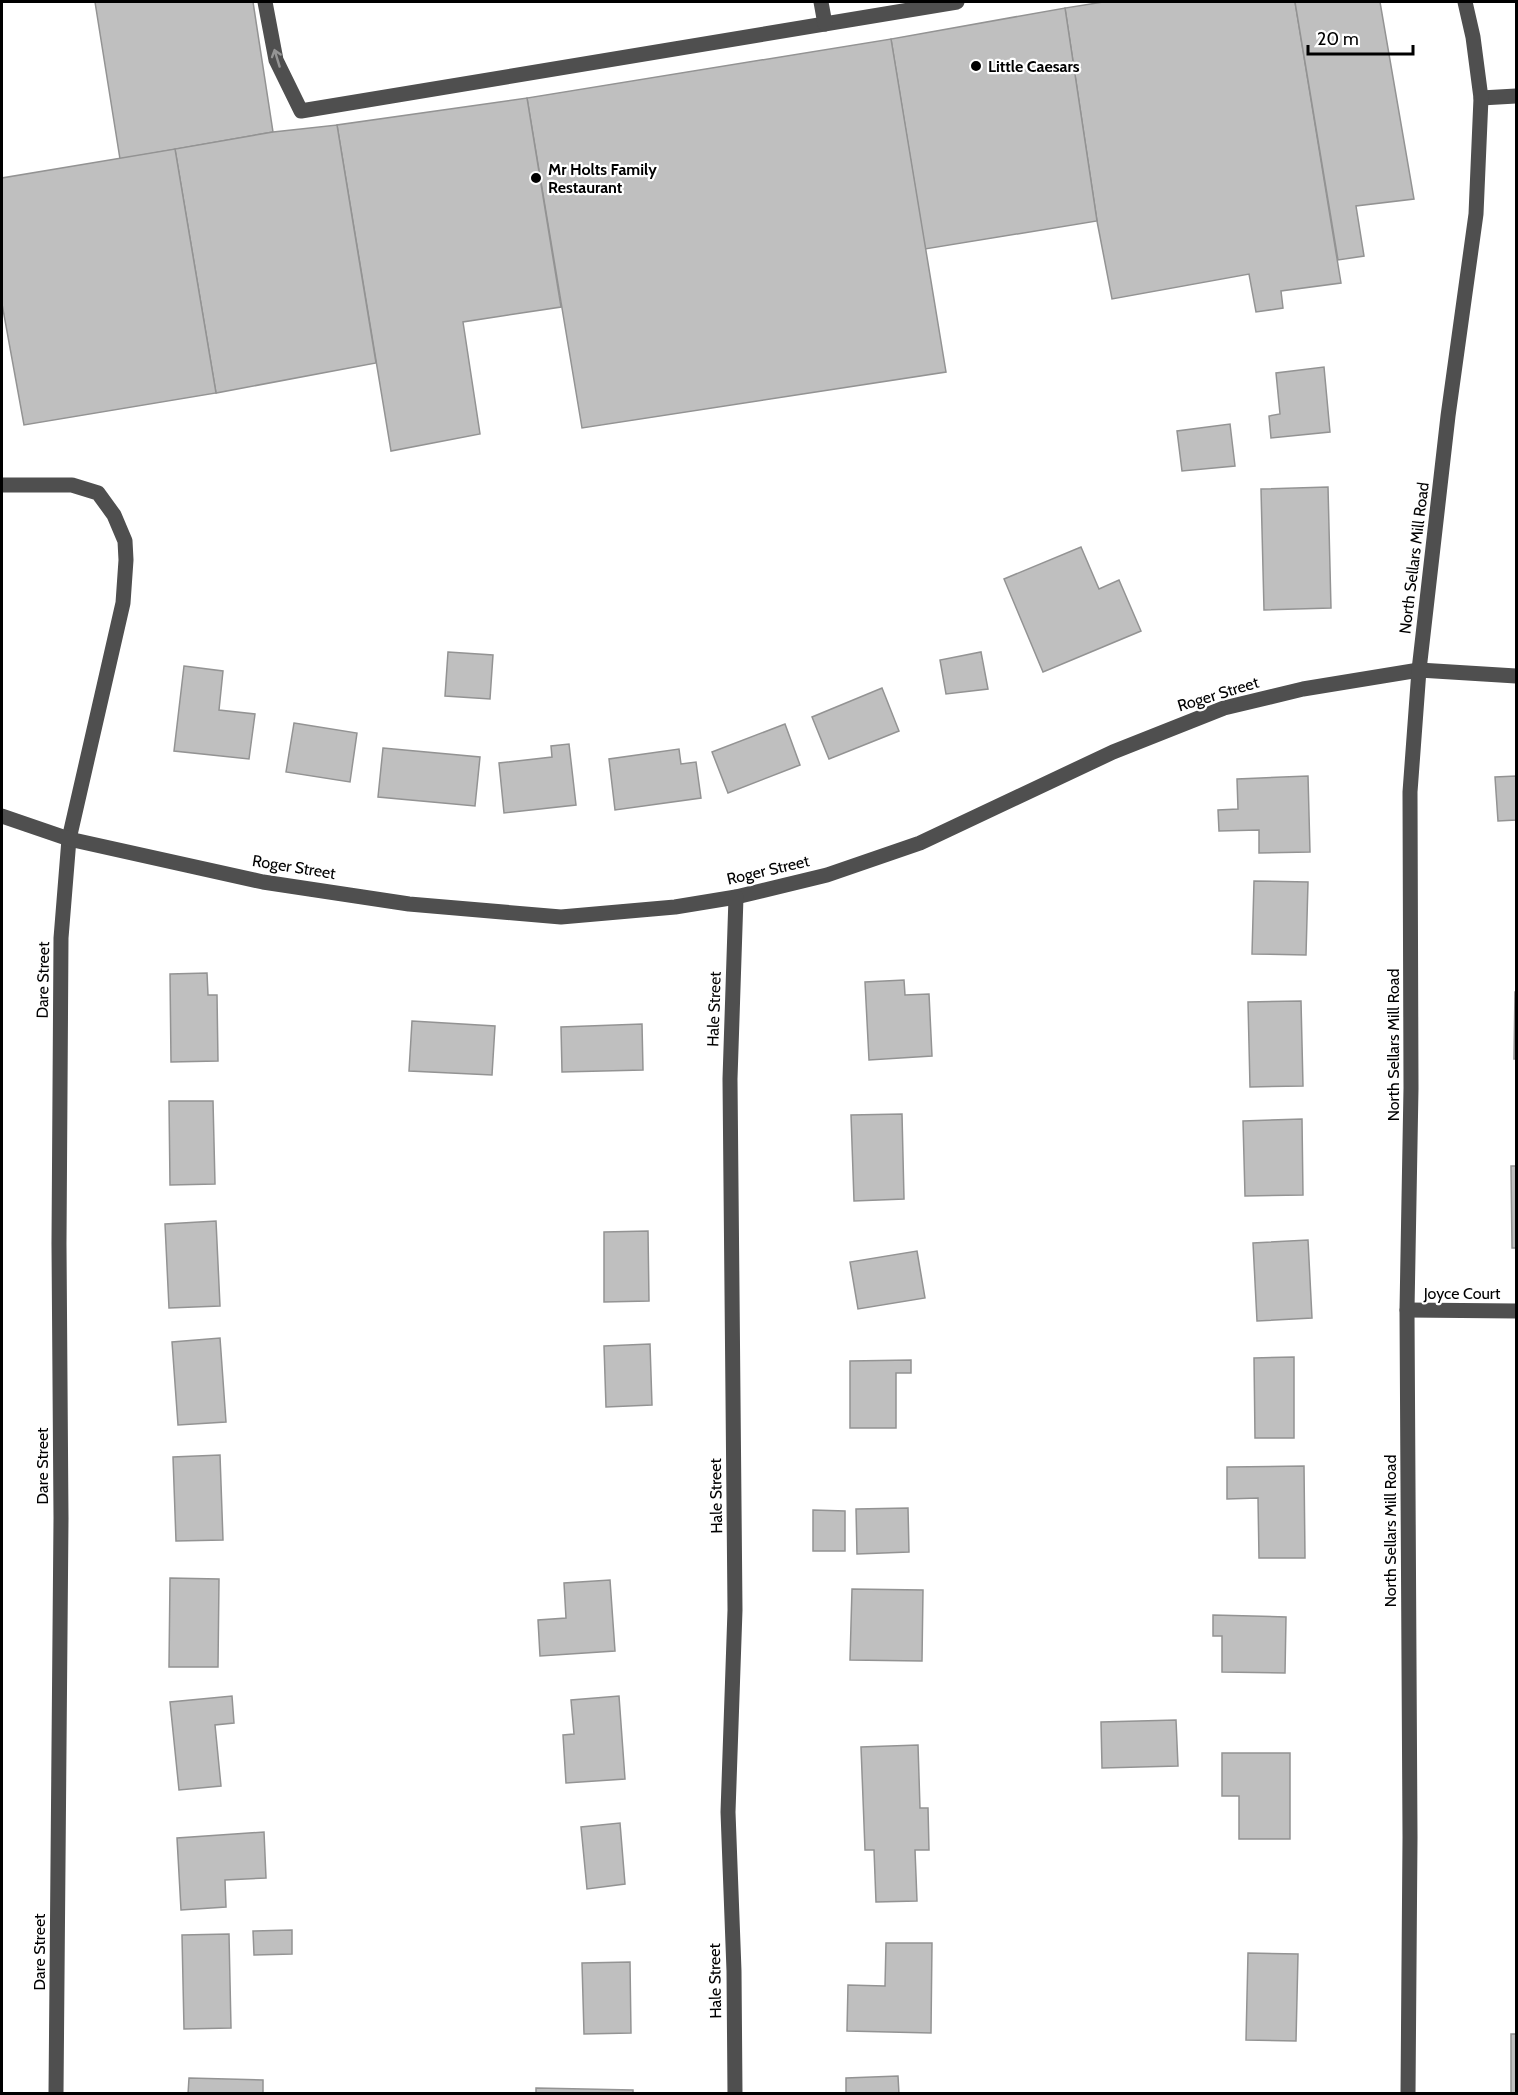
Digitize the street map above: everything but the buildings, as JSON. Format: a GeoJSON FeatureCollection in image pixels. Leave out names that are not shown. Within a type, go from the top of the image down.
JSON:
{"type":"FeatureCollection","features":[{"type":"Feature","properties":{"kind":"street"},"geometry":{"type":"LineString","coordinates":[[265,2],[276,60],[301,111],[957,2]]}},
{"type":"Feature","properties":{"kind":"street"},"geometry":{"type":"LineString","coordinates":[[821,2],[825,24]]}},
{"type":"Feature","properties":{"kind":"street","name":"North Sellars Mill Road"},"geometry":{"type":"LineString","coordinates":[[1408,2094],[1410,1837],[1407,1310],[1411,1088],[1410,792],[1419,670],[1448,416],[1476,214],[1481,98],[1473,37],[1465,2]]}},
{"type":"Feature","properties":{"kind":"street"},"geometry":{"type":"LineString","coordinates":[[1481,98],[1516,96]]}},
{"type":"Feature","properties":{"kind":"street","name":"Dare Street"},"geometry":{"type":"LineString","coordinates":[[2,485],[72,485],[98,493],[114,515],[125,541],[126,560],[123,603],[69,839],[61,950],[59,1232],[61,1518],[56,2094]]}},
{"type":"Feature","properties":{"kind":"street","name":"Roger Street"},"geometry":{"type":"LineString","coordinates":[[2,816],[69,839],[264,882],[409,903],[561,917],[675,907],[736,897],[827,874],[920,843],[1113,752],[1224,708],[1303,689],[1419,670],[1516,676]]}},
{"type":"Feature","properties":{"kind":"street","name":"Hale Street"},"geometry":{"type":"LineString","coordinates":[[735,2094],[734,1971],[728,1812],[735,1610],[730,1079],[736,897]]}},
{"type":"Feature","properties":{"kind":"street","name":"Joyce Court"},"geometry":{"type":"LineString","coordinates":[[1407,1310],[1516,1311]]}},
{"type":"Feature","properties":{"kind":"place","name":"Little Caesars"},"geometry":{"type":"Point","coordinates":[976,66]}},
{"type":"Feature","properties":{"kind":"place","name":"Mr Holts Family Restaurant"},"geometry":{"type":"Point","coordinates":[536,178]}}]}
